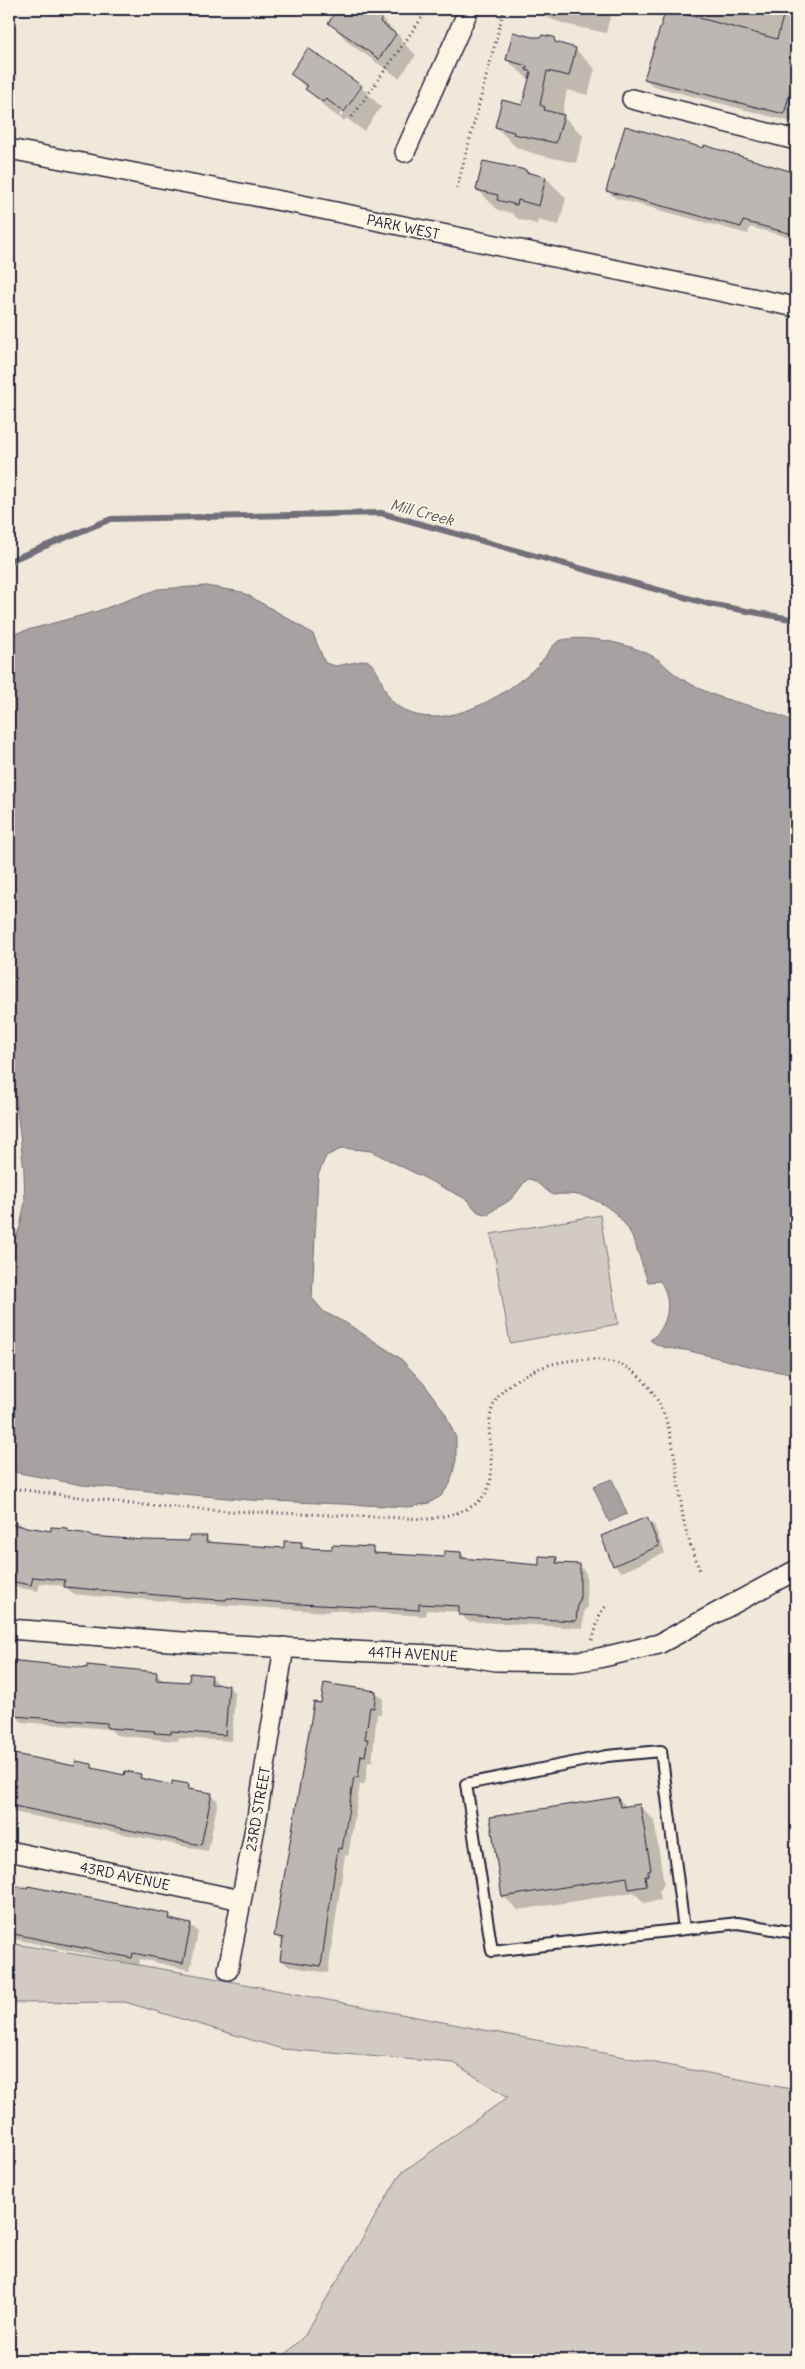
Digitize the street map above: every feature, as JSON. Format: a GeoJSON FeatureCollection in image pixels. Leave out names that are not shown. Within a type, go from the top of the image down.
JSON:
{"type":"FeatureCollection","features":[{"type":"Feature","properties":{"kind":"street"},"geometry":{"type":"LineString","coordinates":[[405,152],[469,9]]}},
{"type":"Feature","properties":{"kind":"street"},"geometry":{"type":"LineString","coordinates":[[632,99],[796,140]]}},
{"type":"Feature","properties":{"kind":"street","name":"PARK WEST"},"geometry":{"type":"LineString","coordinates":[[9,149],[302,205],[796,306]]}},
{"type":"Feature","properties":{"kind":"street","name":"44TH AVENUE"},"geometry":{"type":"LineString","coordinates":[[9,1629],[284,1648],[547,1663],[599,1658],[659,1644],[796,1570]]}},
{"type":"Feature","properties":{"kind":"street","name":"23RD STREET"},"geometry":{"type":"LineString","coordinates":[[228,1970],[257,1817],[284,1648]]}},
{"type":"Feature","properties":{"kind":"street","name":"43RD AVENUE"},"geometry":{"type":"LineString","coordinates":[[9,1851],[241,1900]]}},
{"type":"Feature","properties":{"kind":"lane"},"geometry":{"type":"LineString","coordinates":[[684,1929],[661,1751],[607,1756],[466,1784],[492,1951],[738,1923],[796,1933]]}},
{"type":"Feature","properties":{"kind":"path"},"geometry":{"type":"LineString","coordinates":[[352,117],[428,9]]}},
{"type":"Feature","properties":{"kind":"path"},"geometry":{"type":"LineString","coordinates":[[457,188],[504,9]]}},
{"type":"Feature","properties":{"kind":"path"},"geometry":{"type":"LineString","coordinates":[[9,1488],[131,1504],[229,1511],[430,1519],[456,1514],[474,1505],[484,1495],[491,1480],[489,1417],[498,1397],[513,1382],[534,1371],[562,1361],[604,1362],[630,1369],[642,1379],[656,1397],[665,1419],[683,1519],[700,1571]]}},
{"type":"Feature","properties":{"kind":"shaded area"},"geometry":{"type":"Polygon","coordinates":[[[206,586],[242,592],[313,634],[325,663],[336,666],[367,660],[376,669],[390,699],[412,714],[431,717],[451,715],[471,709],[491,700],[526,676],[558,642],[585,638],[613,642],[639,650],[651,655],[681,678],[703,690],[724,699],[776,714],[796,723],[796,1374],[666,1348],[650,1340],[656,1335],[665,1321],[668,1304],[664,1288],[660,1281],[648,1282],[636,1246],[625,1224],[608,1208],[588,1197],[565,1194],[553,1195],[533,1180],[528,1179],[512,1198],[488,1215],[478,1212],[466,1199],[371,1151],[343,1148],[326,1156],[318,1175],[312,1298],[324,1312],[346,1323],[400,1358],[425,1385],[445,1413],[456,1438],[456,1460],[450,1484],[441,1496],[429,1503],[409,1507],[249,1500],[82,1485],[9,1471],[9,1253],[20,1227],[25,1202],[24,1171],[9,1038],[9,635],[98,611],[158,589],[206,586]]]}},
{"type":"Feature","properties":{"kind":"shaded area"},"geometry":{"type":"Polygon","coordinates":[[[600,1215],[618,1324],[510,1343],[491,1234],[600,1215]]]}},
{"type":"Feature","properties":{"kind":"shaded area"},"geometry":{"type":"Polygon","coordinates":[[[612,1479],[627,1514],[609,1522],[593,1486],[612,1479]]]}},
{"type":"Feature","properties":{"kind":"shaded area"},"geometry":{"type":"Polygon","coordinates":[[[9,1943],[203,1976],[796,2090],[796,2360],[280,2360],[305,2335],[401,2173],[508,2097],[454,2063],[282,2049],[125,2002],[9,2003],[9,1943]]]}},
{"type":"Feature","properties":{"kind":"building"},"geometry":{"type":"Polygon","coordinates":[[[338,9],[370,9],[383,18],[380,22],[396,34],[379,59],[328,23],[338,9]]]}},
{"type":"Feature","properties":{"kind":"building"},"geometry":{"type":"Polygon","coordinates":[[[666,9],[777,39],[785,9],[796,9],[796,72],[784,114],[644,79],[666,9]]]}},
{"type":"Feature","properties":{"kind":"building"},"geometry":{"type":"Polygon","coordinates":[[[513,32],[532,37],[541,37],[542,35],[554,37],[555,42],[576,48],[569,76],[547,71],[540,105],[545,107],[544,110],[564,115],[556,143],[513,134],[514,132],[495,127],[502,100],[522,105],[531,72],[526,70],[527,66],[506,60],[513,32]]]}},
{"type":"Feature","properties":{"kind":"building"},"geometry":{"type":"Polygon","coordinates":[[[308,48],[362,86],[344,112],[326,99],[323,102],[305,89],[308,86],[290,74],[308,48]]]}},
{"type":"Feature","properties":{"kind":"building"},"geometry":{"type":"Polygon","coordinates":[[[625,126],[704,148],[704,145],[796,173],[796,235],[743,221],[741,227],[606,191],[625,126]]]}},
{"type":"Feature","properties":{"kind":"building"},"geometry":{"type":"Polygon","coordinates":[[[483,161],[526,170],[526,172],[546,177],[539,206],[518,200],[517,205],[497,200],[498,195],[476,190],[483,161]]]}},
{"type":"Feature","properties":{"kind":"building"},"geometry":{"type":"Polygon","coordinates":[[[647,1517],[659,1546],[613,1566],[601,1536],[647,1517]]]}},
{"type":"Feature","properties":{"kind":"building"},"geometry":{"type":"Polygon","coordinates":[[[9,1524],[51,1531],[51,1527],[67,1528],[67,1531],[90,1534],[90,1536],[144,1540],[189,1541],[189,1536],[207,1536],[206,1542],[284,1548],[284,1541],[302,1542],[301,1548],[332,1549],[332,1545],[373,1547],[373,1553],[444,1557],[444,1551],[461,1552],[461,1558],[539,1565],[539,1556],[557,1557],[556,1563],[580,1564],[580,1601],[578,1602],[576,1621],[459,1615],[459,1606],[419,1604],[419,1610],[227,1598],[226,1600],[204,1599],[64,1587],[65,1580],[33,1577],[31,1585],[9,1581],[9,1524]]]}},
{"type":"Feature","properties":{"kind":"building"},"geometry":{"type":"Polygon","coordinates":[[[9,1660],[87,1668],[87,1665],[157,1672],[156,1680],[189,1682],[190,1673],[212,1675],[211,1684],[229,1685],[225,1735],[171,1731],[171,1734],[154,1733],[155,1731],[107,1728],[107,1723],[14,1716],[15,1710],[9,1709],[9,1660]]]}},
{"type":"Feature","properties":{"kind":"building"},"geometry":{"type":"Polygon","coordinates":[[[324,1683],[376,1691],[374,1708],[370,1707],[365,1739],[368,1739],[365,1756],[361,1755],[358,1778],[354,1777],[342,1849],[338,1848],[321,1966],[280,1960],[283,1938],[274,1936],[314,1702],[321,1703],[324,1683]]]}},
{"type":"Feature","properties":{"kind":"building"},"geometry":{"type":"Polygon","coordinates":[[[9,1753],[75,1766],[76,1761],[92,1764],[92,1768],[124,1775],[125,1771],[141,1774],[140,1778],[172,1785],[172,1781],[189,1784],[188,1789],[212,1793],[201,1845],[9,1805],[9,1753]]]}},
{"type":"Feature","properties":{"kind":"building"},"geometry":{"type":"Polygon","coordinates":[[[618,1797],[620,1807],[640,1804],[651,1870],[645,1876],[647,1886],[629,1889],[627,1877],[502,1897],[490,1817],[618,1797]]]}},
{"type":"Feature","properties":{"kind":"building"},"geometry":{"type":"Polygon","coordinates":[[[9,1885],[27,1889],[28,1886],[170,1914],[169,1919],[191,1924],[183,1963],[133,1953],[132,1958],[9,1933],[9,1885]]]}},
{"type":"Feature","properties":{"kind":"waterway","name":"Mill Creek"},"geometry":{"type":"LineString","coordinates":[[9,561],[111,519],[381,513],[709,604],[796,620]]}}]}
